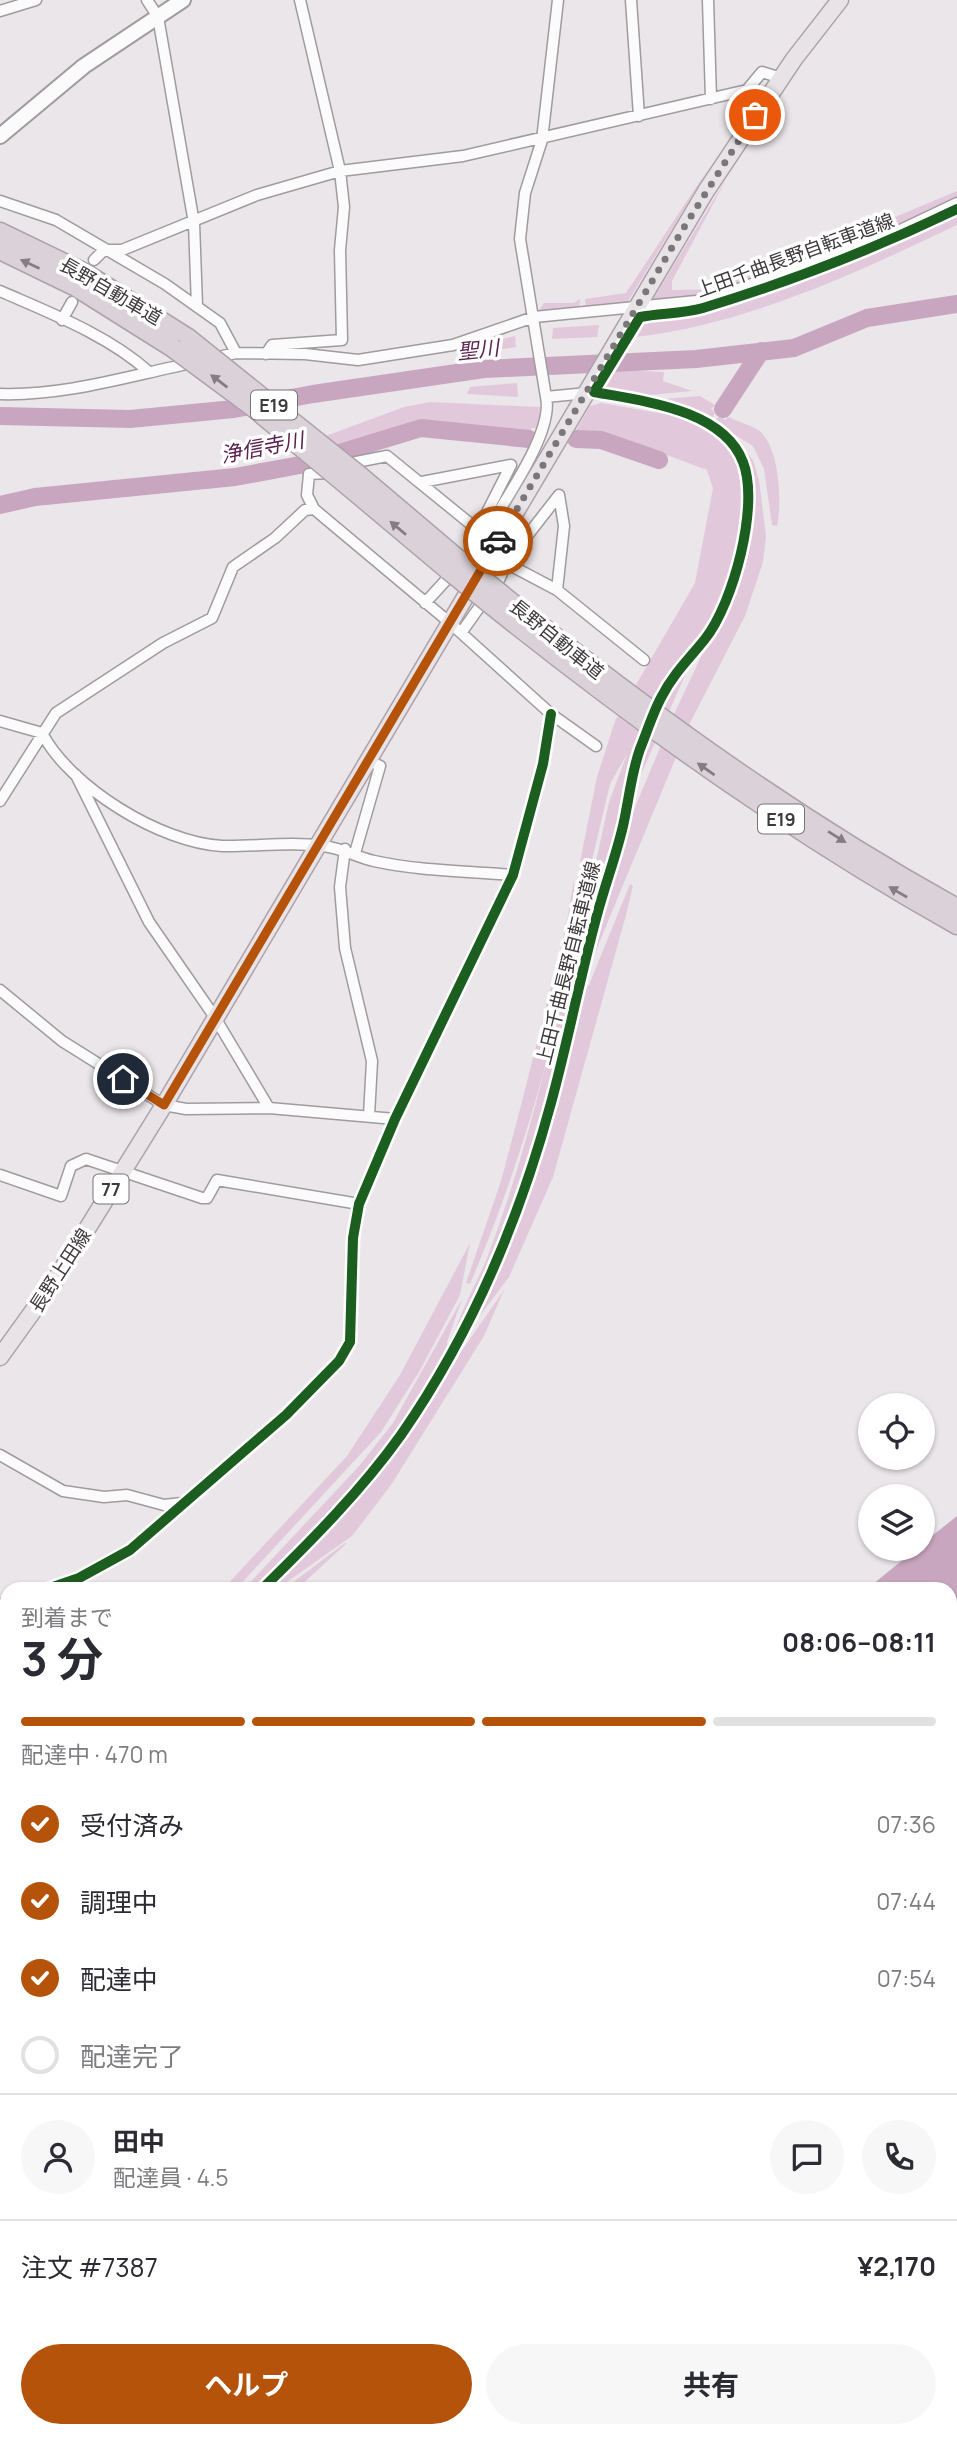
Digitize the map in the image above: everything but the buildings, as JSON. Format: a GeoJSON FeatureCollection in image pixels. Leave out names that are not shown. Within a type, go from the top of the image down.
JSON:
{"type":"FeatureCollection","features":[{"type":"Feature","properties":{"kind":"highway","name":"長野自動車道"},"geometry":{"type":"LineString","coordinates":[[0,232],[85,273],[180,343],[354,480],[495,599],[616,695],[779,818],[957,925]]}},
{"type":"Feature","properties":{"kind":"highway","name":"長野自動車道"},"geometry":{"type":"LineString","coordinates":[[0,250],[180,343]]}},
{"type":"Feature","properties":{"kind":"highway","name":"長野自動車道"},"geometry":{"type":"LineString","coordinates":[[616,695],[776,798],[957,908]]}},
{"type":"Feature","properties":{"kind":"main road","name":"長野上田線"},"geometry":{"type":"LineString","coordinates":[[0,1357],[56,1279],[164,1105],[367,760],[455,628],[628,321],[730,153],[781,78],[840,0]]}},
{"type":"Feature","properties":{"kind":"street"},"geometry":{"type":"LineString","coordinates":[[0,11],[36,0]]}},
{"type":"Feature","properties":{"kind":"street"},"geometry":{"type":"LineString","coordinates":[[148,0],[158,17],[194,223],[197,306]]}},
{"type":"Feature","properties":{"kind":"street"},"geometry":{"type":"LineString","coordinates":[[0,136],[84,66],[183,0]]}},
{"type":"Feature","properties":{"kind":"street"},"geometry":{"type":"LineString","coordinates":[[266,354],[272,345],[342,340],[340,250],[344,207],[341,170],[300,0]]}},
{"type":"Feature","properties":{"kind":"street"},"geometry":{"type":"LineString","coordinates":[[474,542],[487,531],[543,430],[548,408],[520,239],[521,211],[542,140],[558,0]]}},
{"type":"Feature","properties":{"kind":"street"},"geometry":{"type":"LineString","coordinates":[[631,0],[639,116]]}},
{"type":"Feature","properties":{"kind":"street"},"geometry":{"type":"LineString","coordinates":[[708,0],[711,99]]}},
{"type":"Feature","properties":{"kind":"street"},"geometry":{"type":"LineString","coordinates":[[94,260],[104,250],[122,250],[194,223],[257,195],[341,170],[463,156],[542,140],[747,90],[762,72],[781,78]]}},
{"type":"Feature","properties":{"kind":"street"},"geometry":{"type":"LineString","coordinates":[[0,201],[56,220],[197,306],[220,323],[236,353]]}},
{"type":"Feature","properties":{"kind":"street"},"geometry":{"type":"LineString","coordinates":[[0,394],[31,395],[73,390],[236,353],[332,355],[358,360],[453,345],[534,322],[637,306],[682,304],[738,289],[898,231],[957,203]]}},
{"type":"Feature","properties":{"kind":"street"},"geometry":{"type":"LineString","coordinates":[[0,291],[62,320],[136,360],[149,372]]}},
{"type":"Feature","properties":{"kind":"street"},"geometry":{"type":"LineString","coordinates":[[62,320],[72,302]]}},
{"type":"Feature","properties":{"kind":"street"},"geometry":{"type":"LineString","coordinates":[[545,393],[589,390]]}},
{"type":"Feature","properties":{"kind":"street"},"geometry":{"type":"LineString","coordinates":[[478,530],[387,456],[344,465],[327,474],[309,474],[307,495],[314,509],[455,628],[551,714],[596,746]]}},
{"type":"Feature","properties":{"kind":"street"},"geometry":{"type":"LineString","coordinates":[[422,482],[511,465],[478,530],[470,555],[425,603]]}},
{"type":"Feature","properties":{"kind":"street"},"geometry":{"type":"LineString","coordinates":[[455,628],[500,578],[506,564],[559,495],[564,526],[557,590]]}},
{"type":"Feature","properties":{"kind":"street"},"geometry":{"type":"LineString","coordinates":[[0,801],[56,713],[75,698],[163,643],[212,618],[233,567],[275,538],[305,510],[314,509]]}},
{"type":"Feature","properties":{"kind":"street"},"geometry":{"type":"LineString","coordinates":[[506,564],[557,590],[645,660]]}},
{"type":"Feature","properties":{"kind":"street"},"geometry":{"type":"LineString","coordinates":[[67,1582],[130,1550],[210,1483],[286,1415],[339,1361],[350,1342],[353,1238],[359,1204],[395,1119],[513,875],[543,764],[551,714]]}},
{"type":"Feature","properties":{"kind":"street"},"geometry":{"type":"LineString","coordinates":[[0,720],[42,733],[50,748],[74,772],[118,808],[154,829],[196,843],[318,845],[350,851],[372,860],[417,867],[513,875]]}},
{"type":"Feature","properties":{"kind":"street"},"geometry":{"type":"LineString","coordinates":[[367,760],[380,766],[340,887],[345,948],[372,1061],[369,1115]]}},
{"type":"Feature","properties":{"kind":"street"},"geometry":{"type":"LineString","coordinates":[[74,772],[149,922],[214,1016],[269,1108]]}},
{"type":"Feature","properties":{"kind":"street"},"geometry":{"type":"LineString","coordinates":[[0,990],[62,1041],[164,1105],[186,1109],[269,1108],[395,1119]]}},
{"type":"Feature","properties":{"kind":"street"},"geometry":{"type":"LineString","coordinates":[[0,1175],[61,1196],[75,1162],[91,1159],[202,1198],[207,1198],[217,1180],[359,1204]]}},
{"type":"Feature","properties":{"kind":"street"},"geometry":{"type":"LineString","coordinates":[[0,1455],[63,1491],[104,1497],[127,1495],[164,1505],[183,1503]]}},
{"type":"Feature","properties":{"kind":"shaded area"},"geometry":{"type":"Polygon","coordinates":[[[710,166],[627,303],[586,310],[585,299],[626,293],[710,166]]]}},
{"type":"Feature","properties":{"kind":"shaded area"},"geometry":{"type":"Polygon","coordinates":[[[727,178],[672,281],[672,290],[725,289],[659,303],[653,299],[727,178]]]}},
{"type":"Feature","properties":{"kind":"shaded area"},"geometry":{"type":"Polygon","coordinates":[[[957,191],[957,199],[822,256],[737,284],[704,282],[802,256],[957,191]]]}},
{"type":"Feature","properties":{"kind":"shaded area"},"geometry":{"type":"Polygon","coordinates":[[[957,212],[957,225],[800,294],[719,321],[635,337],[643,321],[726,305],[865,253],[957,212]]]}},
{"type":"Feature","properties":{"kind":"shaded area"},"geometry":{"type":"Polygon","coordinates":[[[580,299],[579,311],[538,312],[544,303],[574,303],[580,299]]]}},
{"type":"Feature","properties":{"kind":"shaded area"},"geometry":{"type":"Polygon","coordinates":[[[599,325],[597,337],[552,339],[553,328],[599,325]]]}},
{"type":"Feature","properties":{"kind":"shaded area"},"geometry":{"type":"Polygon","coordinates":[[[515,336],[516,347],[465,355],[465,349],[515,336]]]}},
{"type":"Feature","properties":{"kind":"shaded area"},"geometry":{"type":"Polygon","coordinates":[[[615,370],[664,372],[663,381],[692,391],[640,396],[601,388],[615,370]]]}},
{"type":"Feature","properties":{"kind":"shaded area"},"geometry":{"type":"Polygon","coordinates":[[[517,383],[518,397],[467,394],[470,387],[517,383]]]}},
{"type":"Feature","properties":{"kind":"shaded area"},"geometry":{"type":"Polygon","coordinates":[[[700,396],[715,405],[711,409],[715,412],[711,421],[698,412],[651,400],[700,396]]]}},
{"type":"Feature","properties":{"kind":"shaded area"},"geometry":{"type":"Polygon","coordinates":[[[430,402],[540,407],[540,428],[531,428],[532,435],[412,423],[338,449],[323,437],[404,407],[430,402]]]}},
{"type":"Feature","properties":{"kind":"shaded area"},"geometry":{"type":"Polygon","coordinates":[[[601,403],[693,419],[735,454],[746,510],[722,600],[708,630],[688,647],[643,723],[619,806],[619,831],[579,975],[591,884],[609,802],[627,754],[610,784],[580,911],[580,862],[597,777],[615,721],[695,583],[713,488],[707,470],[613,435],[575,432],[590,406],[601,403]]]}},
{"type":"Feature","properties":{"kind":"shaded area"},"geometry":{"type":"Polygon","coordinates":[[[720,415],[725,420],[728,417],[758,430],[771,448],[778,475],[777,526],[772,525],[764,469],[753,446],[714,422],[720,415]]]}},
{"type":"Feature","properties":{"kind":"shaded area"},"geometry":{"type":"Polygon","coordinates":[[[741,446],[753,460],[759,480],[766,536],[763,562],[745,616],[691,721],[585,977],[614,865],[630,819],[675,712],[736,582],[748,536],[752,487],[741,446]]]}},
{"type":"Feature","properties":{"kind":"shaded area"},"geometry":{"type":"Polygon","coordinates":[[[692,660],[637,783],[641,762],[658,717],[692,660]]]}},
{"type":"Feature","properties":{"kind":"shaded area"},"geometry":{"type":"Polygon","coordinates":[[[574,880],[576,922],[547,1060],[504,1197],[470,1284],[466,1283],[501,1181],[565,932],[574,880]]]}},
{"type":"Feature","properties":{"kind":"shaded area"},"geometry":{"type":"Polygon","coordinates":[[[630,884],[633,886],[626,915],[553,1177],[509,1277],[460,1342],[500,1264],[542,1146],[580,994],[589,985],[630,884]]]}},
{"type":"Feature","properties":{"kind":"shaded area"},"geometry":{"type":"Polygon","coordinates":[[[578,928],[574,970],[577,983],[539,1135],[522,1190],[495,1260],[454,1341],[458,1324],[487,1258],[515,1177],[578,928]]]}},
{"type":"Feature","properties":{"kind":"shaded area"},"geometry":{"type":"Polygon","coordinates":[[[470,1243],[460,1295],[419,1372],[381,1432],[242,1582],[230,1582],[347,1456],[400,1375],[470,1243]]]}},
{"type":"Feature","properties":{"kind":"shaded area"},"geometry":{"type":"Polygon","coordinates":[[[504,1290],[484,1336],[391,1485],[352,1536],[287,1582],[272,1582],[369,1478],[414,1419],[455,1352],[463,1349],[504,1290]]]}},
{"type":"Feature","properties":{"kind":"shaded area"},"geometry":{"type":"Polygon","coordinates":[[[462,1299],[447,1342],[449,1351],[429,1385],[385,1447],[337,1505],[264,1582],[251,1582],[360,1465],[393,1423],[462,1299]]]}},
{"type":"Feature","properties":{"kind":"shaded area"},"geometry":{"type":"Polygon","coordinates":[[[957,1516],[957,1582],[876,1582],[901,1561],[935,1561],[935,1534],[957,1516]]]}},
{"type":"Feature","properties":{"kind":"shaded area"},"geometry":{"type":"Polygon","coordinates":[[[345,1543],[347,1543],[305,1582],[293,1582],[345,1543]]]}},
{"type":"Feature","properties":{"kind":"waterway","name":"聖川"},"geometry":{"type":"LineString","coordinates":[[0,416],[130,419],[234,409],[313,394],[484,369],[696,359],[794,348],[867,318],[957,304]]}},
{"type":"Feature","properties":{"kind":"waterway","name":"浄信寺川"},"geometry":{"type":"LineString","coordinates":[[723,409],[761,351]]}},
{"type":"Feature","properties":{"kind":"waterway","name":"浄信寺川"},"geometry":{"type":"LineString","coordinates":[[0,505],[35,497],[235,477],[300,465],[421,428],[529,439]]}},
{"type":"Feature","properties":{"kind":"waterway","name":"浄信寺川"},"geometry":{"type":"LineString","coordinates":[[576,439],[601,440],[659,460]]}},
{"type":"Feature","properties":{"kind":"cycle path","name":"上田千曲長野自転車道線"},"geometry":{"type":"LineString","coordinates":[[269,1582],[317,1534],[386,1456],[426,1397],[471,1317],[508,1233],[538,1147],[591,938],[620,837],[640,749],[666,688],[715,623],[725,603],[741,554],[746,528],[747,481],[743,462],[733,444],[718,430],[679,410],[594,392],[640,317],[695,310],[768,287],[864,251],[957,209]]}},
{"type":"Feature","properties":{"kind":"cycle path"},"geometry":{"type":"LineString","coordinates":[[67,1582],[130,1550],[286,1415],[339,1361],[350,1342],[353,1238],[359,1204],[395,1119],[513,875],[543,764],[551,714]]}},
{"type":"Feature","properties":{"kind":"way so far"},"geometry":{"type":"LineString","coordinates":[[498,541],[683,229],[755,115]]}},
{"type":"Feature","properties":{"kind":"route"},"geometry":{"type":"LineString","coordinates":[[123,1079],[164,1105],[214,1016],[498,541]]}}]}
